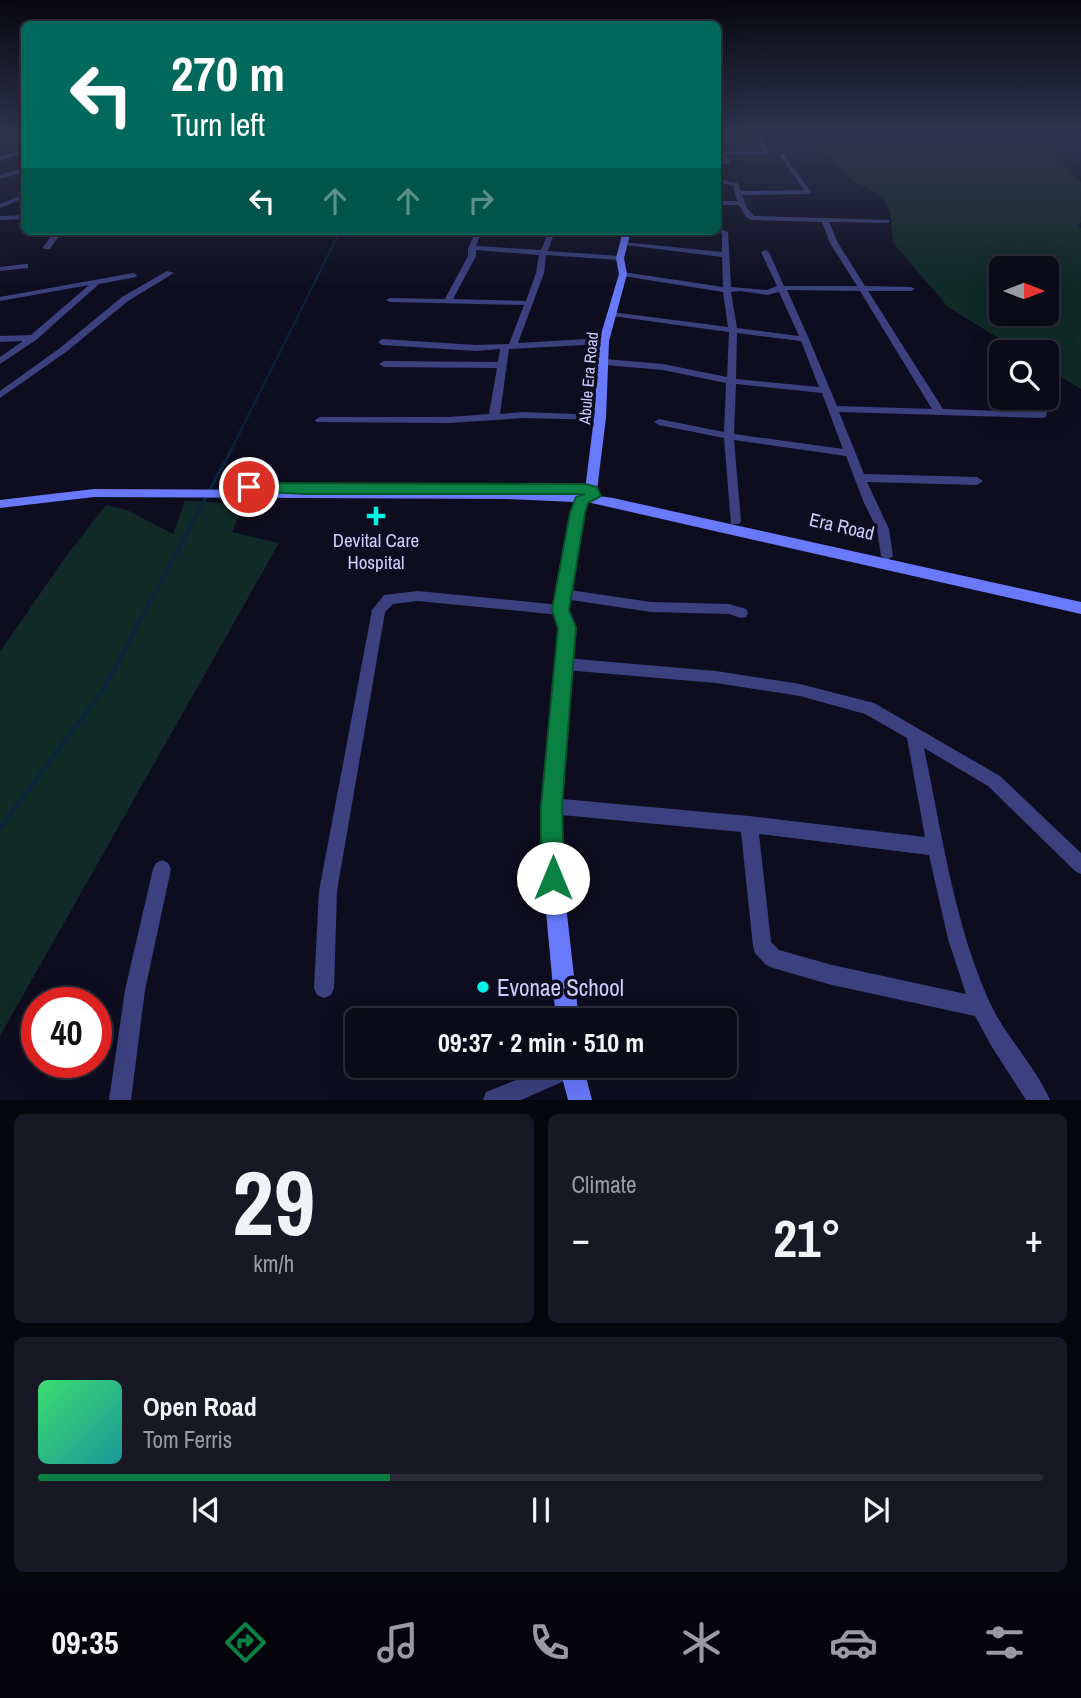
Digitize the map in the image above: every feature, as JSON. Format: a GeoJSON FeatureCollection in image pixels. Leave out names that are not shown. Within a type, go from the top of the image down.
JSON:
{"type":"FeatureCollection","features":[{"type":"Feature","properties":{"kind":"main road","name":"Abule Era Road"},"geometry":{"type":"LineString","coordinates":[[561,602],[600,418],[604,341],[623,274],[620,258],[626,235]]}},
{"type":"Feature","properties":{"kind":"main road"},"geometry":{"type":"LineString","coordinates":[[0,497],[75,488],[585,495],[1081,608]]}},
{"type":"Feature","properties":{"kind":"main road"},"geometry":{"type":"LineString","coordinates":[[0,504],[94,493],[192,489]]}},
{"type":"Feature","properties":{"kind":"main road","name":"Era Road"},"geometry":{"type":"LineString","coordinates":[[585,495],[615,494],[1081,600]]}},
{"type":"Feature","properties":{"kind":"main road"},"geometry":{"type":"LineString","coordinates":[[561,602],[567,628],[551,806],[553,878],[566,1008]]}},
{"type":"Feature","properties":{"kind":"main road"},"geometry":{"type":"LineString","coordinates":[[574,1078],[580,1100]]}},
{"type":"Feature","properties":{"kind":"street"},"geometry":{"type":"LineString","coordinates":[[736,185],[747,216],[752,218],[887,221]]}},
{"type":"Feature","properties":{"kind":"street"},"geometry":{"type":"LineString","coordinates":[[737,192],[808,192],[803,185]]}},
{"type":"Feature","properties":{"kind":"street"},"geometry":{"type":"LineString","coordinates":[[0,206],[21,197]]}},
{"type":"Feature","properties":{"kind":"street"},"geometry":{"type":"LineString","coordinates":[[721,203],[742,203]]}},
{"type":"Feature","properties":{"kind":"street"},"geometry":{"type":"LineString","coordinates":[[0,218],[21,217]]}},
{"type":"Feature","properties":{"kind":"street"},"geometry":{"type":"LineString","coordinates":[[825,220],[834,243],[861,289],[940,412]]}},
{"type":"Feature","properties":{"kind":"street"},"geometry":{"type":"LineString","coordinates":[[721,231],[725,232],[727,290],[733,330],[729,436],[735,521]]}},
{"type":"Feature","properties":{"kind":"street"},"geometry":{"type":"LineString","coordinates":[[47,247],[56,235]]}},
{"type":"Feature","properties":{"kind":"street"},"geometry":{"type":"LineString","coordinates":[[448,300],[471,256],[477,235]]}},
{"type":"Feature","properties":{"kind":"street"},"geometry":{"type":"LineString","coordinates":[[494,417],[500,365],[540,273],[542,254],[550,235]]}},
{"type":"Feature","properties":{"kind":"street"},"geometry":{"type":"LineString","coordinates":[[625,243],[726,255]]}},
{"type":"Feature","properties":{"kind":"street"},"geometry":{"type":"LineString","coordinates":[[472,247],[620,258]]}},
{"type":"Feature","properties":{"kind":"street"},"geometry":{"type":"LineString","coordinates":[[765,252],[805,339],[870,503],[883,529],[887,556]]}},
{"type":"Feature","properties":{"kind":"street"},"geometry":{"type":"LineString","coordinates":[[0,269],[25,266]]}},
{"type":"Feature","properties":{"kind":"street"},"geometry":{"type":"LineString","coordinates":[[0,394],[63,350],[125,299],[170,273]]}},
{"type":"Feature","properties":{"kind":"street"},"geometry":{"type":"LineString","coordinates":[[623,274],[765,293],[780,288],[911,289]]}},
{"type":"Feature","properties":{"kind":"street"},"geometry":{"type":"LineString","coordinates":[[0,299],[133,275]]}},
{"type":"Feature","properties":{"kind":"street"},"geometry":{"type":"LineString","coordinates":[[0,361],[33,338],[96,283]]}},
{"type":"Feature","properties":{"kind":"street"},"geometry":{"type":"LineString","coordinates":[[390,300],[527,303]]}},
{"type":"Feature","properties":{"kind":"street"},"geometry":{"type":"LineString","coordinates":[[612,314],[805,339]]}},
{"type":"Feature","properties":{"kind":"street"},"geometry":{"type":"LineString","coordinates":[[0,339],[33,338]]}},
{"type":"Feature","properties":{"kind":"street"},"geometry":{"type":"LineString","coordinates":[[382,342],[476,348],[604,341]]}},
{"type":"Feature","properties":{"kind":"street"},"geometry":{"type":"LineString","coordinates":[[605,362],[663,367],[730,381],[826,391]]}},
{"type":"Feature","properties":{"kind":"street"},"geometry":{"type":"LineString","coordinates":[[384,363],[500,365]]}},
{"type":"Feature","properties":{"kind":"street"},"geometry":{"type":"LineString","coordinates":[[0,384],[12,386]]}},
{"type":"Feature","properties":{"kind":"street"},"geometry":{"type":"LineString","coordinates":[[834,410],[1042,415],[1041,410]]}},
{"type":"Feature","properties":{"kind":"street"},"geometry":{"type":"LineString","coordinates":[[320,420],[600,418]]}},
{"type":"Feature","properties":{"kind":"street"},"geometry":{"type":"LineString","coordinates":[[659,422],[705,429],[729,436],[852,454]]}},
{"type":"Feature","properties":{"kind":"street"},"geometry":{"type":"LineString","coordinates":[[862,478],[977,481]]}},
{"type":"Feature","properties":{"kind":"street"},"geometry":{"type":"LineString","coordinates":[[324,988],[328,891],[379,610],[389,599],[418,596],[729,609],[741,613]]}},
{"type":"Feature","properties":{"kind":"street"},"geometry":{"type":"LineString","coordinates":[[565,664],[716,677],[800,690],[869,708],[994,781],[1081,866]]}},
{"type":"Feature","properties":{"kind":"street"},"geometry":{"type":"LineString","coordinates":[[914,736],[958,934],[981,1006],[1039,1100]]}},
{"type":"Feature","properties":{"kind":"street"},"geometry":{"type":"LineString","coordinates":[[551,806],[749,824],[937,847]]}},
{"type":"Feature","properties":{"kind":"street"},"geometry":{"type":"LineString","coordinates":[[749,824],[762,946],[773,958],[832,975],[981,1006]]}},
{"type":"Feature","properties":{"kind":"street"},"geometry":{"type":"LineString","coordinates":[[120,1100],[135,990],[162,869]]}},
{"type":"Feature","properties":{"kind":"street"},"geometry":{"type":"LineString","coordinates":[[494,1100],[545,1078]]}},
{"type":"Feature","properties":{"kind":"green space"},"geometry":{"type":"Polygon","coordinates":[[[862,185],[1081,185],[1081,222],[1078,224],[1081,229],[1081,389],[1059,375],[1059,340],[1002,340],[948,307],[893,243],[890,212],[883,197],[862,185]]]}},
{"type":"Feature","properties":{"kind":"green space"},"geometry":{"type":"Polygon","coordinates":[[[185,501],[244,504],[232,532],[279,543],[28,987],[21,987],[21,999],[0,1036],[0,652],[64,559],[106,505],[127,510],[173,534],[185,501]]]}},
{"type":"Feature","properties":{"kind":"waterway"},"geometry":{"type":"LineString","coordinates":[[295,322],[338,235]]}},
{"type":"Feature","properties":{"kind":"waterway"},"geometry":{"type":"LineString","coordinates":[[230,452],[295,322]]}},
{"type":"Feature","properties":{"kind":"waterway"},"geometry":{"type":"LineString","coordinates":[[140,621],[230,452]]}},
{"type":"Feature","properties":{"kind":"waterway"},"geometry":{"type":"LineString","coordinates":[[0,828],[103,690],[141,619]]}},
{"type":"Feature","properties":{"kind":"place","name":"Devital Care Hospital"},"geometry":{"type":"Point","coordinates":[376,516]}},
{"type":"Feature","properties":{"kind":"place","name":"Evonae School"},"geometry":{"type":"Point","coordinates":[483,987]}},
{"type":"Feature","properties":{"kind":"route"},"geometry":{"type":"LineString","coordinates":[[249,487],[305,490],[591,489],[594,496],[581,500],[560,610],[567,628],[551,806],[553,878]]}}]}
